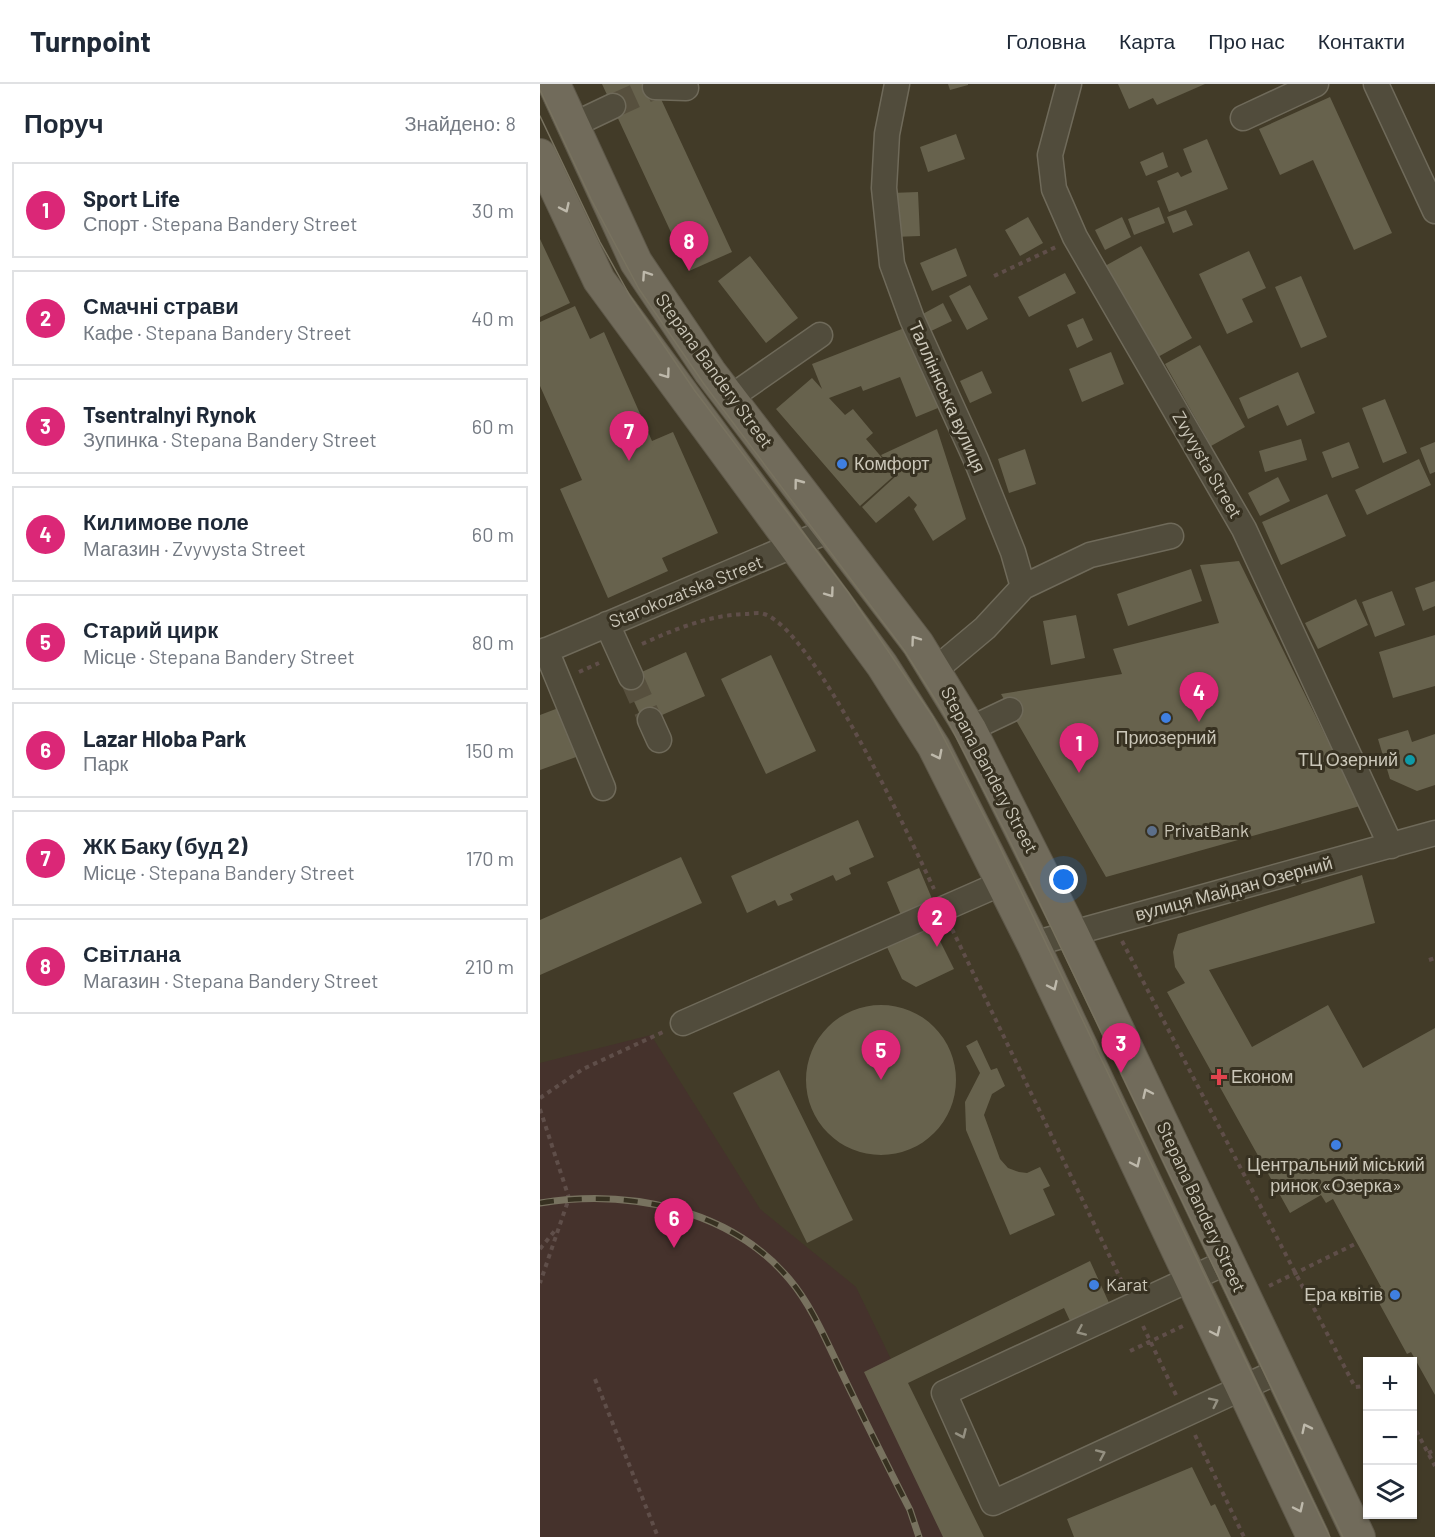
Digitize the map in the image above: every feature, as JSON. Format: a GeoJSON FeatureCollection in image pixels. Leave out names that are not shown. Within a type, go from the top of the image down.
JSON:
{"type":"FeatureCollection","features":[{"type":"Feature","properties":{"kind":"main road","name":"Stepana Bandery Street"},"geometry":{"type":"LineString","coordinates":[[554,84],[636,262],[731,397],[832,529],[935,670],[970,729],[1072,933],[1359,1537]]}},
{"type":"Feature","properties":{"kind":"main road"},"geometry":{"type":"LineString","coordinates":[[540,155],[599,280],[795,546],[912,711],[1033,944],[1313,1537]]}},
{"type":"Feature","properties":{"kind":"street","name":"Талліннська вулиця"},"geometry":{"type":"LineString","coordinates":[[897,84],[887,134],[884,188],[892,264],[912,319],[1013,552],[1023,587]]}},
{"type":"Feature","properties":{"kind":"street","name":"Zvyvysta Street"},"geometry":{"type":"LineString","coordinates":[[1069,84],[1050,155],[1054,189],[1075,237],[1244,529],[1391,846]]}},
{"type":"Feature","properties":{"kind":"street"},"geometry":{"type":"LineString","coordinates":[[1243,118],[1316,84]]}},
{"type":"Feature","properties":{"kind":"street"},"geometry":{"type":"LineString","coordinates":[[1376,84],[1433,203]]}},
{"type":"Feature","properties":{"kind":"street"},"geometry":{"type":"LineString","coordinates":[[656,87],[686,88]]}},
{"type":"Feature","properties":{"kind":"street"},"geometry":{"type":"LineString","coordinates":[[573,125],[613,106]]}},
{"type":"Feature","properties":{"kind":"street"},"geometry":{"type":"LineString","coordinates":[[731,397],[820,335]]}},
{"type":"Feature","properties":{"kind":"street","name":"Starokozatska Street"},"geometry":{"type":"LineString","coordinates":[[543,651],[832,529]]}},
{"type":"Feature","properties":{"kind":"street"},"geometry":{"type":"LineString","coordinates":[[935,670],[985,628],[1023,587],[1090,555],[1171,536]]}},
{"type":"Feature","properties":{"kind":"street"},"geometry":{"type":"LineString","coordinates":[[607,624],[631,677]]}},
{"type":"Feature","properties":{"kind":"street"},"geometry":{"type":"LineString","coordinates":[[543,651],[559,680],[603,788]]}},
{"type":"Feature","properties":{"kind":"street"},"geometry":{"type":"LineString","coordinates":[[970,729],[1011,710]]}},
{"type":"Feature","properties":{"kind":"street","name":"вулиця Майдан Озерний"},"geometry":{"type":"LineString","coordinates":[[1033,944],[1435,833]]}},
{"type":"Feature","properties":{"kind":"street"},"geometry":{"type":"LineString","coordinates":[[683,1023],[1002,883]]}},
{"type":"Feature","properties":{"kind":"street"},"geometry":{"type":"LineString","coordinates":[[1227,1262],[944,1393],[993,1503],[1186,1416],[1279,1371]]}},
{"type":"Feature","properties":{"kind":"path"},"geometry":{"type":"LineString","coordinates":[[994,276],[1075,237]]}},
{"type":"Feature","properties":{"kind":"path"},"geometry":{"type":"LineString","coordinates":[[559,680],[665,634],[721,615],[764,614],[787,630],[824,681],[887,788],[943,910],[1244,1537]]}},
{"type":"Feature","properties":{"kind":"path"},"geometry":{"type":"LineString","coordinates":[[1112,922],[1355,1387],[1363,1386]]}},
{"type":"Feature","properties":{"kind":"path"},"geometry":{"type":"LineString","coordinates":[[1429,960],[1435,958]]}},
{"type":"Feature","properties":{"kind":"path"},"geometry":{"type":"LineString","coordinates":[[540,1098],[583,1069],[683,1023]]}},
{"type":"Feature","properties":{"kind":"path"},"geometry":{"type":"LineString","coordinates":[[540,1109],[569,1198],[540,1283]]}},
{"type":"Feature","properties":{"kind":"path"},"geometry":{"type":"LineString","coordinates":[[540,1249],[560,1225]]}},
{"type":"Feature","properties":{"kind":"path"},"geometry":{"type":"LineString","coordinates":[[1263,1289],[1357,1243]]}},
{"type":"Feature","properties":{"kind":"path"},"geometry":{"type":"LineString","coordinates":[[1130,1351],[1208,1315]]}},
{"type":"Feature","properties":{"kind":"path"},"geometry":{"type":"LineString","coordinates":[[595,1379],[658,1537]]}},
{"type":"Feature","properties":{"kind":"path"},"geometry":{"type":"LineString","coordinates":[[1417,1431],[1435,1466]]}},
{"type":"Feature","properties":{"kind":"path"},"geometry":{"type":"LineString","coordinates":[[1428,1453],[1435,1450]]}},
{"type":"Feature","properties":{"kind":"shaded area"},"geometry":{"type":"Polygon","coordinates":[[[651,1035],[760,1209],[856,1287],[977,1537],[540,1537],[540,1063],[651,1035]]]}},
{"type":"Feature","properties":{"kind":"building"},"geometry":{"type":"Polygon","coordinates":[[[602,84],[654,84],[732,252],[689,271],[602,84]]]}},
{"type":"Feature","properties":{"kind":"building"},"geometry":{"type":"Polygon","coordinates":[[[948,84],[968,84],[968,85],[950,90],[948,84]]]}},
{"type":"Feature","properties":{"kind":"building"},"geometry":{"type":"Polygon","coordinates":[[[1118,84],[1205,84],[1157,105],[1153,98],[1129,109],[1118,84]]]}},
{"type":"Feature","properties":{"kind":"building"},"geometry":{"type":"Polygon","coordinates":[[[1330,97],[1392,233],[1354,250],[1313,160],[1280,175],[1259,129],[1330,97]]]}},
{"type":"Feature","properties":{"kind":"building"},"geometry":{"type":"Polygon","coordinates":[[[956,134],[965,159],[928,172],[920,147],[956,134]]]}},
{"type":"Feature","properties":{"kind":"building"},"geometry":{"type":"Polygon","coordinates":[[[1207,139],[1228,189],[1169,212],[1157,181],[1178,172],[1181,177],[1192,172],[1183,149],[1207,139]]]}},
{"type":"Feature","properties":{"kind":"building"},"geometry":{"type":"Polygon","coordinates":[[[1163,152],[1168,167],[1146,176],[1140,162],[1163,152]]]}},
{"type":"Feature","properties":{"kind":"building"},"geometry":{"type":"Polygon","coordinates":[[[918,192],[920,236],[893,237],[891,193],[918,192]]]}},
{"type":"Feature","properties":{"kind":"building"},"geometry":{"type":"Polygon","coordinates":[[[1159,207],[1165,223],[1134,235],[1128,219],[1159,207]]]}},
{"type":"Feature","properties":{"kind":"building"},"geometry":{"type":"Polygon","coordinates":[[[1186,210],[1193,225],[1173,233],[1167,217],[1186,210]]]}},
{"type":"Feature","properties":{"kind":"building"},"geometry":{"type":"Polygon","coordinates":[[[1028,217],[1043,243],[1020,256],[1005,230],[1028,217]]]}},
{"type":"Feature","properties":{"kind":"building"},"geometry":{"type":"Polygon","coordinates":[[[1122,217],[1131,237],[1105,250],[1095,230],[1122,217]]]}},
{"type":"Feature","properties":{"kind":"building"},"geometry":{"type":"Polygon","coordinates":[[[540,239],[570,303],[540,317],[540,239]]]}},
{"type":"Feature","properties":{"kind":"building"},"geometry":{"type":"Polygon","coordinates":[[[1141,246],[1192,338],[1156,358],[1105,266],[1141,246]]]}},
{"type":"Feature","properties":{"kind":"building"},"geometry":{"type":"Polygon","coordinates":[[[956,248],[967,276],[932,291],[920,263],[956,248]]]}},
{"type":"Feature","properties":{"kind":"building"},"geometry":{"type":"Polygon","coordinates":[[[1249,251],[1266,288],[1242,299],[1253,322],[1227,334],[1199,274],[1249,251]]]}},
{"type":"Feature","properties":{"kind":"building"},"geometry":{"type":"Polygon","coordinates":[[[750,256],[798,318],[766,343],[718,281],[750,256]]]}},
{"type":"Feature","properties":{"kind":"building"},"geometry":{"type":"Polygon","coordinates":[[[1065,273],[1076,293],[1029,317],[1018,297],[1065,273]]]}},
{"type":"Feature","properties":{"kind":"building"},"geometry":{"type":"Polygon","coordinates":[[[1301,276],[1327,337],[1301,348],[1275,287],[1301,276]]]}},
{"type":"Feature","properties":{"kind":"building"},"geometry":{"type":"Polygon","coordinates":[[[970,285],[988,319],[967,330],[949,296],[970,285]]]}},
{"type":"Feature","properties":{"kind":"building"},"geometry":{"type":"Polygon","coordinates":[[[943,303],[952,321],[927,333],[919,316],[943,303]]]}},
{"type":"Feature","properties":{"kind":"building"},"geometry":{"type":"Polygon","coordinates":[[[575,306],[590,339],[604,332],[652,441],[673,432],[718,533],[662,558],[668,571],[608,598],[560,489],[582,480],[540,386],[540,322],[575,306]]]}},
{"type":"Feature","properties":{"kind":"building"},"geometry":{"type":"Polygon","coordinates":[[[1083,318],[1093,340],[1077,348],[1067,325],[1083,318]]]}},
{"type":"Feature","properties":{"kind":"building"},"geometry":{"type":"Polygon","coordinates":[[[907,327],[938,408],[916,417],[900,377],[863,391],[861,386],[829,398],[845,415],[853,409],[873,433],[866,439],[896,474],[860,506],[776,409],[812,378],[822,389],[812,364],[907,327]]]}},
{"type":"Feature","properties":{"kind":"building"},"geometry":{"type":"Polygon","coordinates":[[[1200,345],[1245,427],[1211,446],[1165,364],[1200,345]]]}},
{"type":"Feature","properties":{"kind":"building"},"geometry":{"type":"Polygon","coordinates":[[[1111,352],[1124,384],[1082,402],[1069,369],[1111,352]]]}},
{"type":"Feature","properties":{"kind":"building"},"geometry":{"type":"Polygon","coordinates":[[[982,371],[992,393],[970,403],[960,381],[982,371]]]}},
{"type":"Feature","properties":{"kind":"building"},"geometry":{"type":"Polygon","coordinates":[[[1298,372],[1315,413],[1287,426],[1278,405],[1248,419],[1239,398],[1298,372]]]}},
{"type":"Feature","properties":{"kind":"building"},"geometry":{"type":"Polygon","coordinates":[[[1385,399],[1407,453],[1383,463],[1362,408],[1385,399]]]}},
{"type":"Feature","properties":{"kind":"building"},"geometry":{"type":"Polygon","coordinates":[[[937,429],[966,519],[933,541],[914,509],[917,505],[909,496],[876,523],[862,507],[897,475],[899,477],[881,455],[937,429]]]}},
{"type":"Feature","properties":{"kind":"building"},"geometry":{"type":"Polygon","coordinates":[[[1301,439],[1307,460],[1265,472],[1259,451],[1301,439]]]}},
{"type":"Feature","properties":{"kind":"building"},"geometry":{"type":"Polygon","coordinates":[[[1349,442],[1359,468],[1332,478],[1322,452],[1349,442]]]}},
{"type":"Feature","properties":{"kind":"building"},"geometry":{"type":"Polygon","coordinates":[[[1435,442],[1435,472],[1430,474],[1420,448],[1435,442]]]}},
{"type":"Feature","properties":{"kind":"building"},"geometry":{"type":"Polygon","coordinates":[[[1025,449],[1036,484],[1009,493],[998,459],[1025,449]]]}},
{"type":"Feature","properties":{"kind":"building"},"geometry":{"type":"Polygon","coordinates":[[[1419,459],[1431,485],[1367,515],[1355,490],[1419,459]]]}},
{"type":"Feature","properties":{"kind":"building"},"geometry":{"type":"Polygon","coordinates":[[[1278,477],[1290,501],[1260,516],[1248,493],[1278,477]]]}},
{"type":"Feature","properties":{"kind":"building"},"geometry":{"type":"Polygon","coordinates":[[[1327,494],[1346,536],[1281,565],[1262,522],[1327,494]]]}},
{"type":"Feature","properties":{"kind":"building","name":"Приозерний"},"geometry":{"type":"Polygon","coordinates":[[[1239,561],[1360,806],[1106,877],[1001,694],[1122,674],[1113,649],[1219,623],[1200,565],[1239,561]]]}},
{"type":"Feature","properties":{"kind":"building"},"geometry":{"type":"Polygon","coordinates":[[[1191,569],[1202,601],[1128,626],[1117,594],[1191,569]]]}},
{"type":"Feature","properties":{"kind":"building"},"geometry":{"type":"Polygon","coordinates":[[[1435,581],[1435,606],[1423,611],[1415,588],[1435,581]]]}},
{"type":"Feature","properties":{"kind":"building"},"geometry":{"type":"Polygon","coordinates":[[[1392,591],[1405,625],[1375,637],[1362,602],[1392,591]]]}},
{"type":"Feature","properties":{"kind":"building"},"geometry":{"type":"Polygon","coordinates":[[[1356,599],[1368,625],[1318,649],[1305,623],[1356,599]]]}},
{"type":"Feature","properties":{"kind":"building"},"geometry":{"type":"Polygon","coordinates":[[[1076,615],[1085,658],[1051,665],[1043,621],[1076,615]]]}},
{"type":"Feature","properties":{"kind":"building"},"geometry":{"type":"Polygon","coordinates":[[[1435,635],[1435,686],[1393,698],[1379,652],[1435,635]]]}},
{"type":"Feature","properties":{"kind":"building"},"geometry":{"type":"Polygon","coordinates":[[[686,652],[705,696],[644,723],[624,680],[686,652]]]}},
{"type":"Feature","properties":{"kind":"building"},"geometry":{"type":"Polygon","coordinates":[[[771,655],[816,751],[766,774],[721,679],[771,655]]]}},
{"type":"Feature","properties":{"kind":"building"},"geometry":{"type":"Polygon","coordinates":[[[561,707],[579,756],[540,770],[540,715],[561,707]]]}},
{"type":"Feature","properties":{"kind":"building","name":"ТЦ Озерний"},"geometry":{"type":"Polygon","coordinates":[[[1408,730],[1412,742],[1435,734],[1435,785],[1417,791],[1390,779],[1378,739],[1408,730]]]}},
{"type":"Feature","properties":{"kind":"building"},"geometry":{"type":"Polygon","coordinates":[[[858,820],[874,857],[849,868],[851,874],[836,881],[833,875],[790,894],[793,900],[778,906],[775,900],[747,913],[731,876],[858,820]]]}},
{"type":"Feature","properties":{"kind":"building"},"geometry":{"type":"Polygon","coordinates":[[[681,857],[702,903],[540,975],[540,920],[681,857]]]}},
{"type":"Feature","properties":{"kind":"building"},"geometry":{"type":"Polygon","coordinates":[[[919,868],[933,901],[901,915],[887,882],[919,868]]]}},
{"type":"Feature","properties":{"kind":"building"},"geometry":{"type":"Polygon","coordinates":[[[1362,875],[1375,923],[1209,970],[1252,1047],[1328,1005],[1363,1068],[1435,1028],[1435,1395],[1417,1363],[1417,1357],[1414,1357],[1411,1352],[1407,1354],[1373,1292],[1381,1287],[1333,1199],[1326,1203],[1321,1195],[1290,1213],[1167,992],[1185,983],[1175,967],[1173,952],[1178,934],[1362,875]]]}},
{"type":"Feature","properties":{"kind":"building"},"geometry":{"type":"Polygon","coordinates":[[[931,923],[954,969],[916,987],[902,979],[886,945],[931,923]]]}},
{"type":"Feature","properties":{"kind":"building"},"geometry":{"type":"Polygon","coordinates":[[[881,1005],[910,1010],[923,1017],[934,1027],[944,1038],[951,1051],[956,1080],[951,1109],[944,1122],[934,1133],[923,1143],[910,1150],[881,1155],[852,1150],[839,1143],[828,1133],[818,1122],[811,1109],[806,1080],[811,1051],[818,1038],[828,1027],[839,1017],[852,1010],[881,1005]]]}},
{"type":"Feature","properties":{"kind":"building"},"geometry":{"type":"Polygon","coordinates":[[[977,1040],[991,1070],[997,1068],[1005,1086],[992,1094],[984,1115],[1000,1159],[1008,1168],[1019,1172],[1027,1173],[1040,1167],[1050,1186],[1043,1189],[1055,1215],[1010,1235],[966,1130],[965,1102],[980,1073],[966,1046],[977,1040]]]}},
{"type":"Feature","properties":{"kind":"building"},"geometry":{"type":"Polygon","coordinates":[[[779,1070],[853,1220],[807,1243],[733,1093],[779,1070]]]}},
{"type":"Feature","properties":{"kind":"building"},"geometry":{"type":"Polygon","coordinates":[[[1090,1261],[1110,1305],[1071,1323],[1064,1308],[908,1383],[984,1537],[943,1537],[864,1372],[1090,1261]]]}},
{"type":"Feature","properties":{"kind":"building"},"geometry":{"type":"Polygon","coordinates":[[[1192,1467],[1211,1506],[1215,1504],[1231,1537],[1074,1537],[1067,1519],[1192,1467]]]}},
{"type":"Feature","properties":{"kind":"tunnel"},"geometry":{"type":"LineString","coordinates":[[613,106],[655,87]]}},
{"type":"Feature","properties":{"kind":"tunnel"},"geometry":{"type":"LineString","coordinates":[[631,677],[650,720]]}},
{"type":"Feature","properties":{"kind":"tram line"},"geometry":{"type":"LineString","coordinates":[[540,90],[591,199],[639,289],[704,384],[904,650],[942,710],[1007,835],[1343,1537]]}},
{"type":"Feature","properties":{"kind":"tram line"},"geometry":{"type":"LineString","coordinates":[[540,116],[600,242],[630,296],[695,391],[848,592],[933,717],[996,839],[1330,1537]]}},
{"type":"Feature","properties":{"kind":"railway"},"geometry":{"type":"LineString","coordinates":[[540,1203],[574,1199],[608,1199],[642,1202],[676,1209],[708,1220],[738,1236],[766,1255],[798,1290],[817,1322],[910,1510],[919,1537]]}},
{"type":"Feature","properties":{"kind":"place","name":"Світлана"},"geometry":{"type":"Point","coordinates":[689,271]}},
{"type":"Feature","properties":{"kind":"place","name":"ЖК Баку (буд 2)"},"geometry":{"type":"Point","coordinates":[629,461]}},
{"type":"Feature","properties":{"kind":"place","name":"Комфорт"},"geometry":{"type":"Point","coordinates":[842,464]}},
{"type":"Feature","properties":{"kind":"place","name":"Приозерний"},"geometry":{"type":"Point","coordinates":[1166,718]}},
{"type":"Feature","properties":{"kind":"place","name":"Килимове поле"},"geometry":{"type":"Point","coordinates":[1199,722]}},
{"type":"Feature","properties":{"kind":"place","name":"ТЦ Озерний"},"geometry":{"type":"Point","coordinates":[1410,760]}},
{"type":"Feature","properties":{"kind":"place","name":"Sport Life"},"geometry":{"type":"Point","coordinates":[1079,773]}},
{"type":"Feature","properties":{"kind":"place","name":"PrivatBank"},"geometry":{"type":"Point","coordinates":[1152,831]}},
{"type":"Feature","properties":{"kind":"place","name":"Смачні страви"},"geometry":{"type":"Point","coordinates":[937,947]}},
{"type":"Feature","properties":{"kind":"place","name":"Tsentralnyi Rynok"},"geometry":{"type":"Point","coordinates":[1121,1073]}},
{"type":"Feature","properties":{"kind":"place","name":"Економ"},"geometry":{"type":"Point","coordinates":[1219,1077]}},
{"type":"Feature","properties":{"kind":"place","name":"Старий цирк"},"geometry":{"type":"Point","coordinates":[881,1080]}},
{"type":"Feature","properties":{"kind":"place","name":"Центральний міський ринок «Озерка»"},"geometry":{"type":"Point","coordinates":[1336,1145]}},
{"type":"Feature","properties":{"kind":"place","name":"Lazar Hloba Park"},"geometry":{"type":"Point","coordinates":[674,1248]}},
{"type":"Feature","properties":{"kind":"place","name":"Karat"},"geometry":{"type":"Point","coordinates":[1094,1285]}},
{"type":"Feature","properties":{"kind":"place","name":"Ера квітів"},"geometry":{"type":"Point","coordinates":[1395,1295]}}]}
